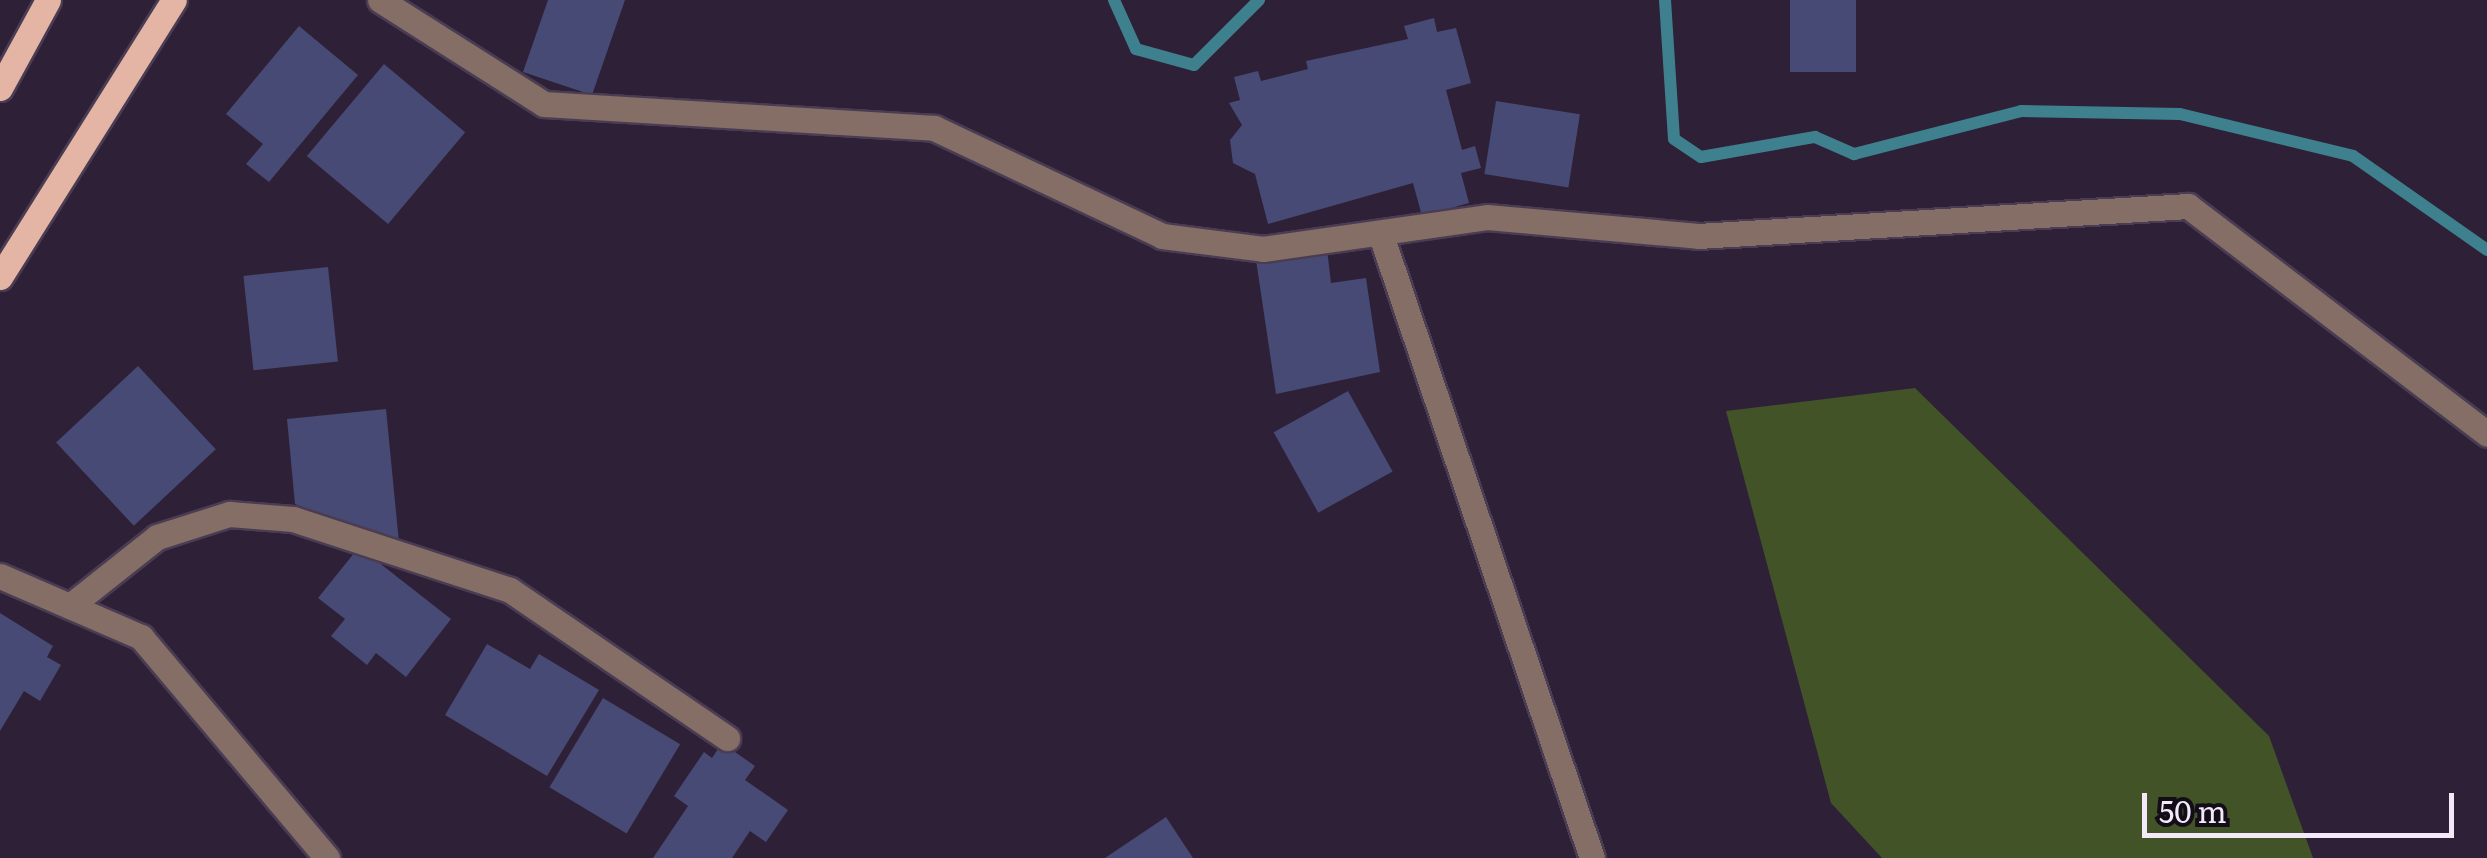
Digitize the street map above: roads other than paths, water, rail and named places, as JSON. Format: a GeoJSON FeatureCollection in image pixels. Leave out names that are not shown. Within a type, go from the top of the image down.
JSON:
{"type":"FeatureCollection","features":[{"type":"Feature","properties":{"kind":"main road"},"geometry":{"type":"LineString","coordinates":[[0,88],[48,0]]}},
{"type":"Feature","properties":{"kind":"main road"},"geometry":{"type":"LineString","coordinates":[[0,277],[174,0]]}},
{"type":"Feature","properties":{"kind":"street"},"geometry":{"type":"LineString","coordinates":[[380,0],[544,104],[934,128],[1162,236],[1263,249],[1382,238],[1487,217],[1698,236],[2188,206],[2487,434]]}},
{"type":"Feature","properties":{"kind":"street"},"geometry":{"type":"LineString","coordinates":[[1382,238],[1592,858]]}},
{"type":"Feature","properties":{"kind":"street"},"geometry":{"type":"LineString","coordinates":[[70,606],[157,536],[229,514],[293,519],[510,590],[727,738]]}},
{"type":"Feature","properties":{"kind":"street"},"geometry":{"type":"LineString","coordinates":[[0,576],[140,637],[327,858]]}},
{"type":"Feature","properties":{"kind":"waterway"},"geometry":{"type":"LineString","coordinates":[[1114,0],[1136,49],[1194,65],[1259,0]]}},
{"type":"Feature","properties":{"kind":"waterway"},"geometry":{"type":"LineString","coordinates":[[1665,0],[1674,139],[1701,157],[1815,137],[1854,154],[2021,111],[2180,114],[2353,156],[2487,250]]}}]}
